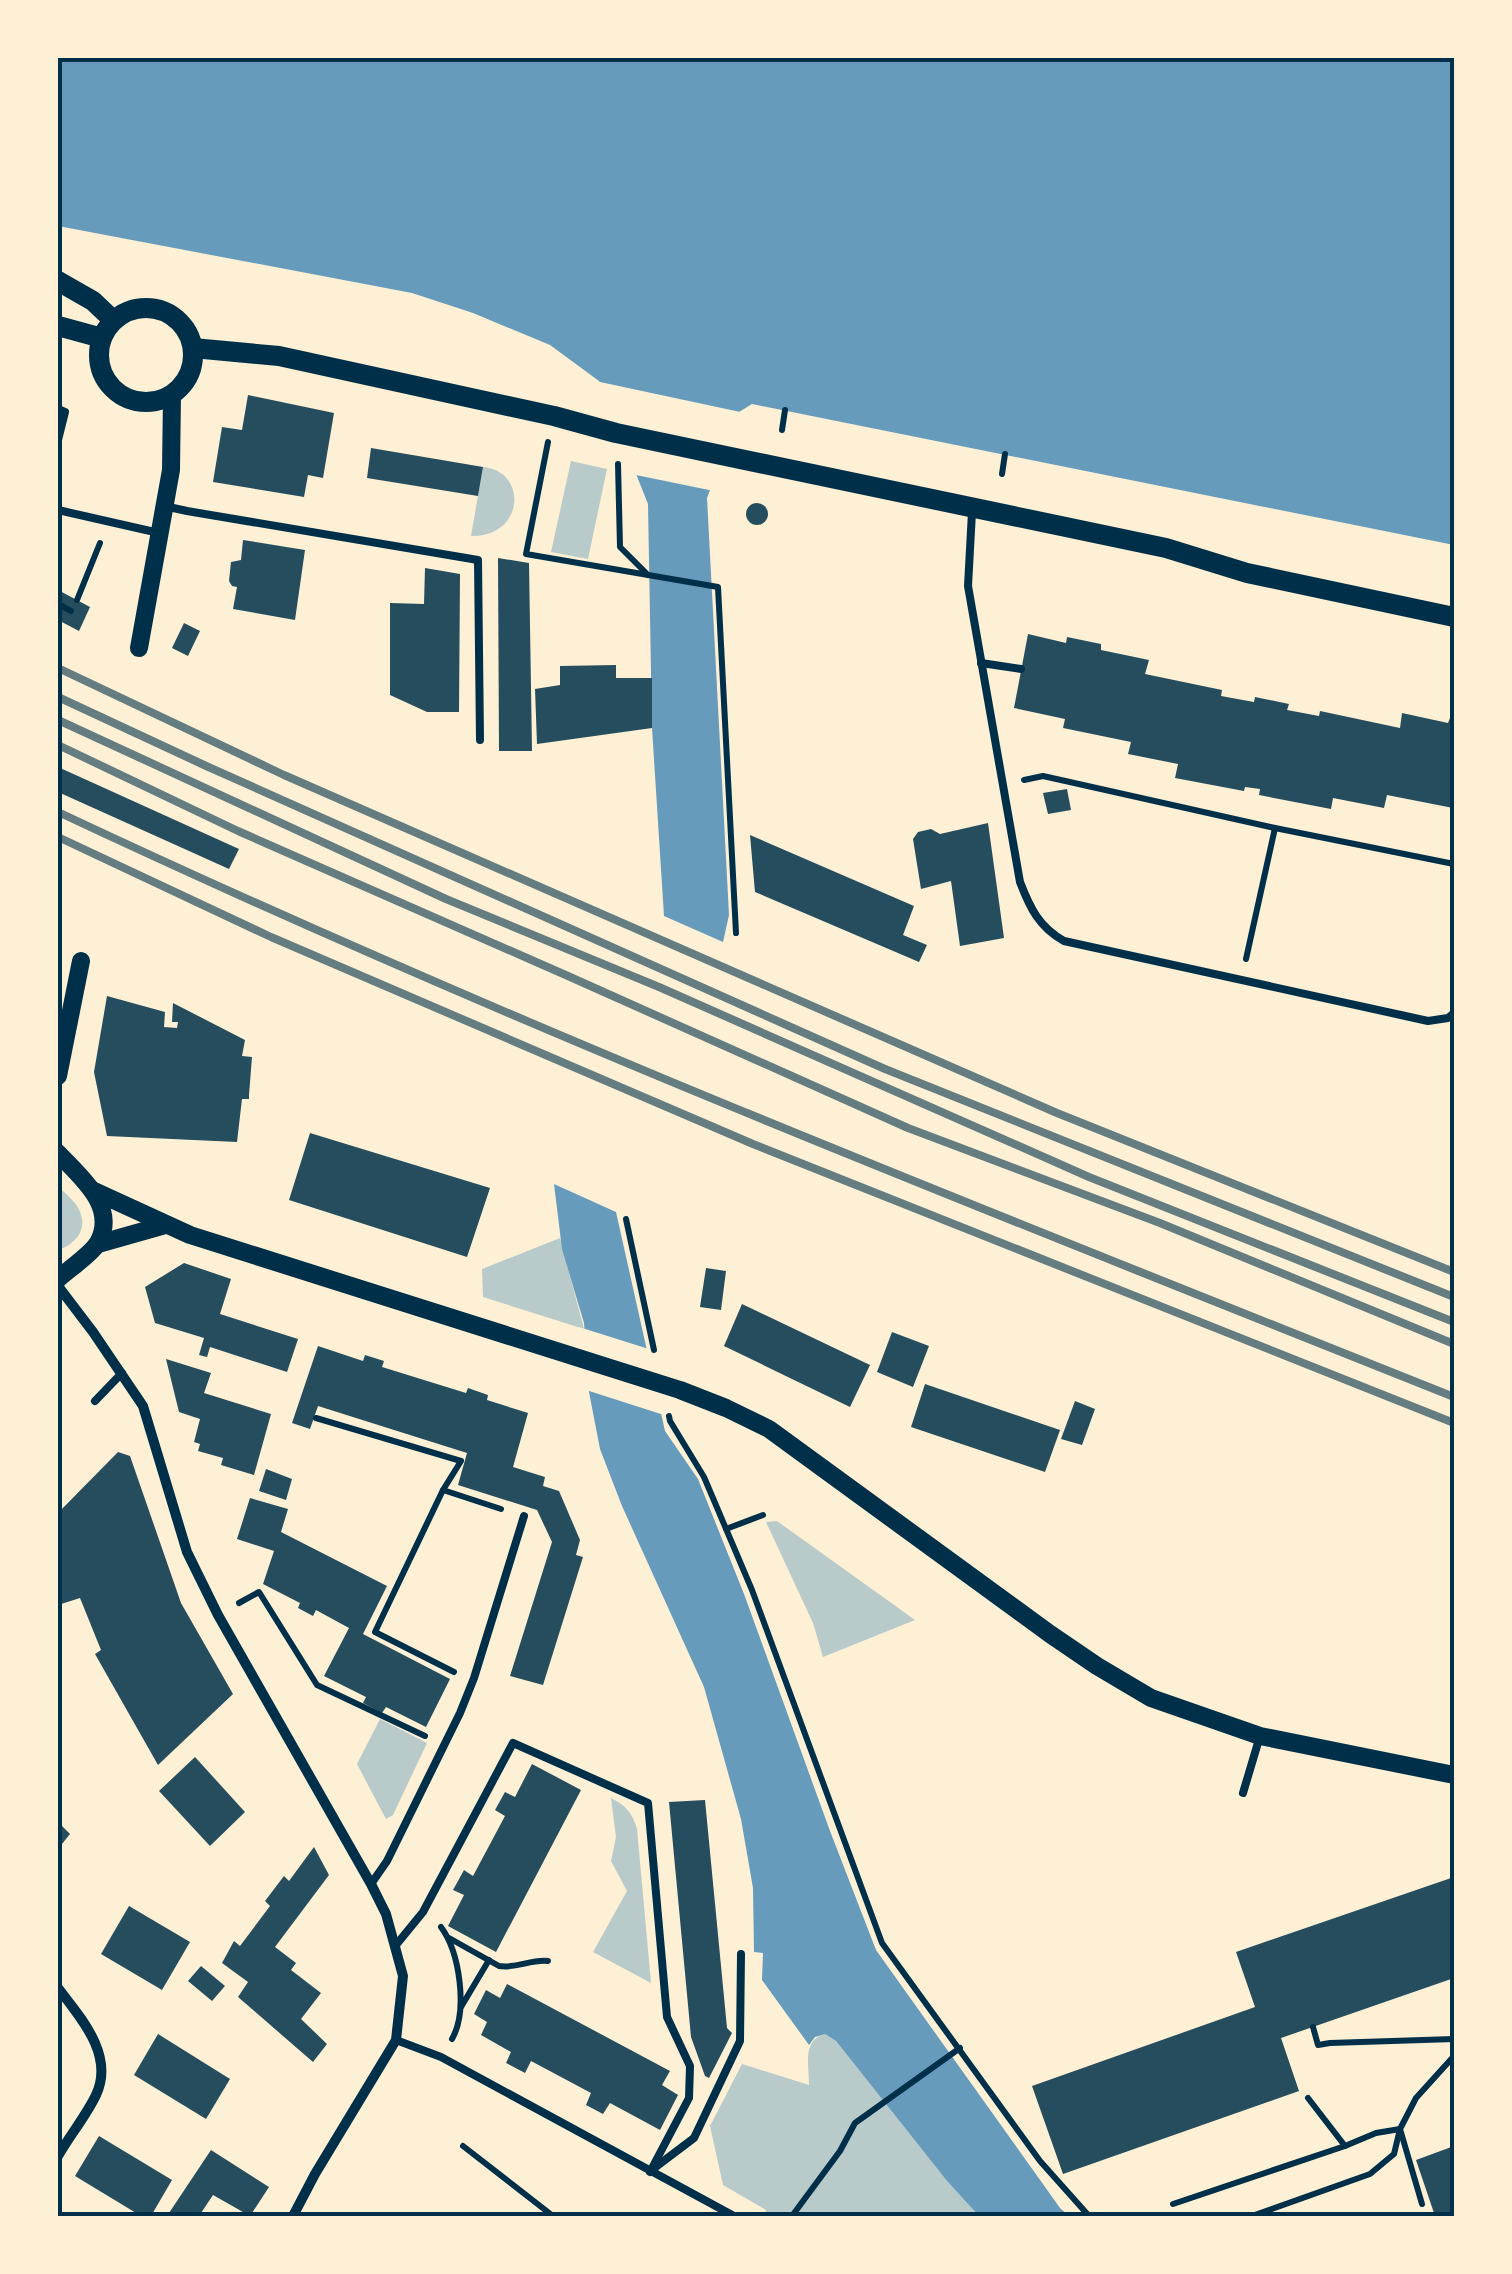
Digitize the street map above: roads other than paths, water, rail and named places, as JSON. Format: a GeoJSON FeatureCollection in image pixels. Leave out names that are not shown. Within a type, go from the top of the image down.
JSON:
{"type":"FeatureCollection","features":[{"type":"Feature","properties":{"kind":"main road"},"geometry":{"type":"LineString","coordinates":[[58,280],[93,301],[108,329]]}},
{"type":"Feature","properties":{"kind":"main road"},"geometry":{"type":"LineString","coordinates":[[142,307],[158,308],[172,316],[184,326],[193,348],[191,371],[184,384],[158,402],[127,399],[114,391],[98,364],[98,348],[108,329],[127,311],[142,307]]}},
{"type":"Feature","properties":{"kind":"main road"},"geometry":{"type":"LineString","coordinates":[[58,326],[108,329]]}},
{"type":"Feature","properties":{"kind":"main road"},"geometry":{"type":"LineString","coordinates":[[193,348],[278,356],[621,434],[1166,548],[1247,573],[1454,617]]}},
{"type":"Feature","properties":{"kind":"street"},"geometry":{"type":"LineString","coordinates":[[139,648],[170,470],[172,395]]}},
{"type":"Feature","properties":{"kind":"street"},"geometry":{"type":"LineString","coordinates":[[58,1074],[81,961]]}},
{"type":"Feature","properties":{"kind":"street"},"geometry":{"type":"LineString","coordinates":[[58,1153],[94,1191],[103,1212],[98,1244]]}},
{"type":"Feature","properties":{"kind":"street"},"geometry":{"type":"LineString","coordinates":[[94,1191],[209,1241],[726,1408],[769,1429],[1097,1666],[1151,1698],[1260,1736],[1454,1775]]}},
{"type":"Feature","properties":{"kind":"street"},"geometry":{"type":"LineString","coordinates":[[165,1225],[98,1244],[58,1282],[144,1406],[188,1552],[371,1884],[386,1914],[403,1976],[396,2040],[293,2216]]}},
{"type":"Feature","properties":{"kind":"street"},"geometry":{"type":"LineString","coordinates":[[58,1988],[90,2029],[103,2070],[97,2093],[58,2156]]}},
{"type":"Feature","properties":{"kind":"lane"},"geometry":{"type":"LineString","coordinates":[[58,409],[65,412],[58,440]]}},
{"type":"Feature","properties":{"kind":"lane"},"geometry":{"type":"LineString","coordinates":[[164,506],[478,560],[480,740]]}},
{"type":"Feature","properties":{"kind":"lane"},"geometry":{"type":"LineString","coordinates":[[972,508],[968,586],[1020,882],[1030,908],[1042,924],[1064,940],[1428,1021],[1448,1018],[1454,1013]]}},
{"type":"Feature","properties":{"kind":"lane"},"geometry":{"type":"LineString","coordinates":[[58,510],[159,534]]}},
{"type":"Feature","properties":{"kind":"lane"},"geometry":{"type":"LineString","coordinates":[[982,663],[1021,669]]}},
{"type":"Feature","properties":{"kind":"lane"},"geometry":{"type":"LineString","coordinates":[[95,1401],[122,1373]]}},
{"type":"Feature","properties":{"kind":"lane"},"geometry":{"type":"LineString","coordinates":[[371,1884],[445,1744],[474,1678],[524,1516]]}},
{"type":"Feature","properties":{"kind":"lane"},"geometry":{"type":"LineString","coordinates":[[1244,1793],[1260,1736]]}},
{"type":"Feature","properties":{"kind":"lane"},"geometry":{"type":"LineString","coordinates":[[396,1945],[423,1912],[513,1743],[648,1803],[667,2017],[690,2066],[689,2098],[650,2172]]}},
{"type":"Feature","properties":{"kind":"lane"},"geometry":{"type":"LineString","coordinates":[[650,2172],[694,2138],[740,2041],[741,1954]]}},
{"type":"Feature","properties":{"kind":"lane"},"geometry":{"type":"LineString","coordinates":[[396,2040],[440,2058],[734,2216]]}},
{"type":"Feature","properties":{"kind":"water"},"geometry":{"type":"Polygon","coordinates":[[[58,58],[1454,58],[1454,545],[752,404],[739,412],[707,498],[729,915],[723,942],[664,916],[652,728],[648,504],[599,381],[550,345],[412,293],[58,226],[58,58]]]}},
{"type":"Feature","properties":{"kind":"water"},"geometry":{"type":"Polygon","coordinates":[[[554,1184],[616,1212],[665,1431],[698,1479],[876,1950],[1069,2216],[979,2216],[836,2041],[825,2034],[815,2037],[809,2045],[762,1980],[763,1953],[754,1952],[753,1888],[741,1819],[704,1687],[600,1449],[589,1392],[584,1323],[562,1249],[554,1184]]]}},
{"type":"Feature","properties":{"kind":"railway"},"geometry":{"type":"LineString","coordinates":[[58,668],[284,775],[1057,1113],[1454,1272]]}},
{"type":"Feature","properties":{"kind":"railway"},"geometry":{"type":"LineString","coordinates":[[58,697],[885,1069],[1454,1297]]}},
{"type":"Feature","properties":{"kind":"railway"},"geometry":{"type":"LineString","coordinates":[[58,720],[446,899],[659,987],[1089,1177],[1454,1322]]}},
{"type":"Feature","properties":{"kind":"railway"},"geometry":{"type":"LineString","coordinates":[[58,745],[238,831],[908,1128],[1160,1223],[1454,1344]]}},
{"type":"Feature","properties":{"kind":"railway"},"geometry":{"type":"LineString","coordinates":[[58,812],[577,1042],[1454,1397]]}},
{"type":"Feature","properties":{"kind":"railway"},"geometry":{"type":"LineString","coordinates":[[58,837],[271,937],[753,1144],[1454,1423]]}}]}
